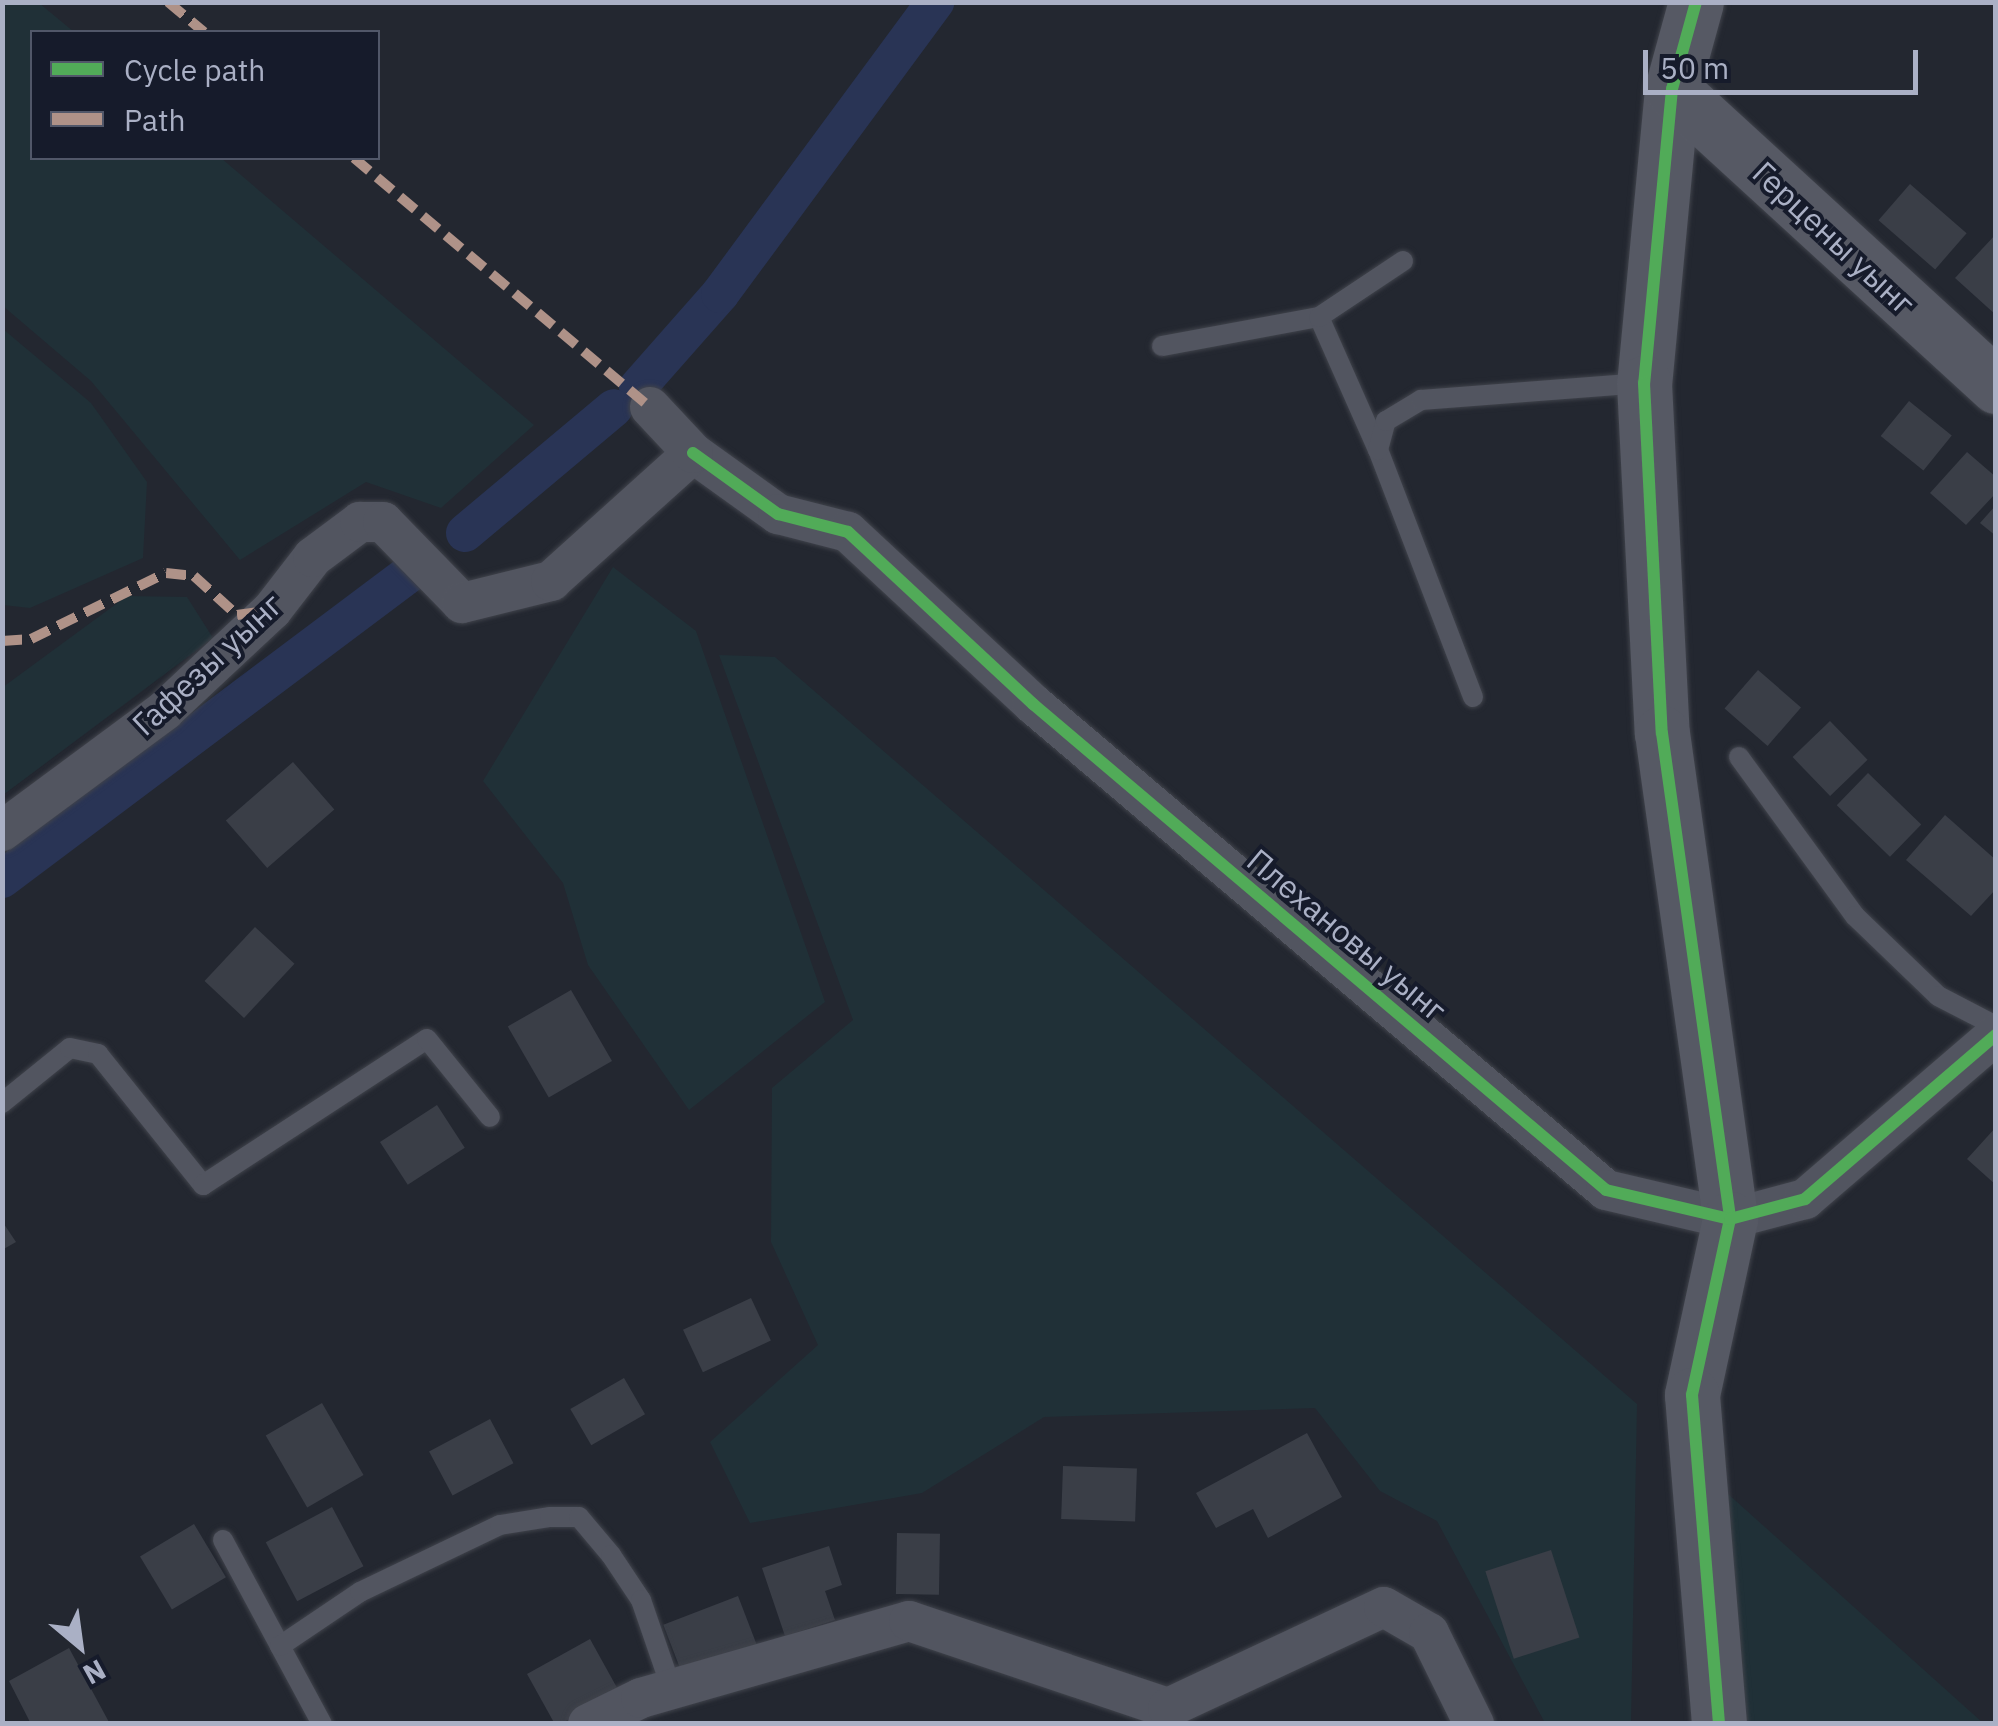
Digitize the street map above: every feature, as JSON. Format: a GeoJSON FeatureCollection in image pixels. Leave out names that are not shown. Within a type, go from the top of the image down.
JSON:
{"type":"FeatureCollection","features":[{"type":"Feature","properties":{"kind":"street"},"geometry":{"type":"LineString","coordinates":[[1686,9],[1672,89],[1644,383],[1662,733],[1730,1219],[1692,1395],[1719,1724]]}},
{"type":"Feature","properties":{"kind":"street","name":"Герцены уынг"},"geometry":{"type":"LineString","coordinates":[[1672,89],[1996,386]]}},
{"type":"Feature","properties":{"kind":"street","name":"Плехановы уынг"},"geometry":{"type":"LineString","coordinates":[[650,407],[693,454],[778,514],[848,532],[1033,704],[1606,1190],[1730,1219],[1805,1199],[1996,1035]]}},
{"type":"Feature","properties":{"kind":"street","name":"Гафезы уынг"},"geometry":{"type":"LineString","coordinates":[[2,832],[164,711],[272,610],[313,557],[360,522],[382,522],[462,603],[551,580],[693,454]]}},
{"type":"Feature","properties":{"kind":"street"},"geometry":{"type":"LineString","coordinates":[[588,1724],[672,1690],[909,1621],[1168,1708],[1384,1607],[1429,1634],[1474,1724]]}},
{"type":"Feature","properties":{"kind":"lane"},"geometry":{"type":"LineString","coordinates":[[1162,346],[1319,317],[1404,261]]}},
{"type":"Feature","properties":{"kind":"lane"},"geometry":{"type":"LineString","coordinates":[[1319,317],[1378,450],[1472,697]]}},
{"type":"Feature","properties":{"kind":"lane"},"geometry":{"type":"LineString","coordinates":[[1378,450],[1386,421],[1421,400],[1644,383]]}},
{"type":"Feature","properties":{"kind":"lane"},"geometry":{"type":"LineString","coordinates":[[1740,758],[1855,916],[1953,1007],[1996,1026]]}},
{"type":"Feature","properties":{"kind":"lane"},"geometry":{"type":"LineString","coordinates":[[2,1103],[70,1048],[98,1054],[204,1184],[427,1039],[490,1116]]}},
{"type":"Feature","properties":{"kind":"lane"},"geometry":{"type":"LineString","coordinates":[[280,1646],[360,1592],[500,1525],[579,1517],[641,1600],[672,1690]]}},
{"type":"Feature","properties":{"kind":"lane"},"geometry":{"type":"LineString","coordinates":[[223,1540],[322,1724]]}},
{"type":"Feature","properties":{"kind":"shaded area"},"geometry":{"type":"Polygon","coordinates":[[[3,2],[39,3],[72,30],[30,30],[30,160],[223,160],[534,425],[441,508],[366,482],[240,560],[91,381],[3,306],[3,2]]]}},
{"type":"Feature","properties":{"kind":"shaded area"},"geometry":{"type":"Polygon","coordinates":[[[3,329],[91,403],[147,482],[143,558],[30,608],[3,605],[3,329]]]}},
{"type":"Feature","properties":{"kind":"shaded area"},"geometry":{"type":"Polygon","coordinates":[[[613,567],[696,631],[825,1002],[689,1110],[588,965],[563,883],[483,781],[613,567]]]}},
{"type":"Feature","properties":{"kind":"shaded area"},"geometry":{"type":"Polygon","coordinates":[[[127,596],[187,597],[213,638],[3,795],[3,687],[127,596]]]}},
{"type":"Feature","properties":{"kind":"shaded area"},"geometry":{"type":"Polygon","coordinates":[[[719,655],[775,657],[1637,1404],[1631,1723],[1545,1723],[1437,1521],[1380,1491],[1315,1408],[1044,1417],[922,1493],[750,1523],[710,1442],[818,1345],[771,1242],[772,1088],[853,1020],[719,655]]]}},
{"type":"Feature","properties":{"kind":"shaded area"},"geometry":{"type":"Polygon","coordinates":[[[1727,1493],[1983,1723],[1738,1723],[1727,1493]]]}},
{"type":"Feature","properties":{"kind":"building"},"geometry":{"type":"Polygon","coordinates":[[[1910,184],[1967,233],[1935,269],[1879,220],[1910,184]]]}},
{"type":"Feature","properties":{"kind":"building"},"geometry":{"type":"Polygon","coordinates":[[[1996,234],[1996,315],[1955,278],[1996,234]]]}},
{"type":"Feature","properties":{"kind":"building"},"geometry":{"type":"Polygon","coordinates":[[[1909,401],[1952,436],[1923,471],[1881,436],[1909,401]]]}},
{"type":"Feature","properties":{"kind":"building"},"geometry":{"type":"Polygon","coordinates":[[[1967,452],[1996,477],[1996,493],[1966,525],[1930,493],[1967,452]]]}},
{"type":"Feature","properties":{"kind":"building"},"geometry":{"type":"Polygon","coordinates":[[[1996,505],[1996,536],[1980,523],[1996,505]]]}},
{"type":"Feature","properties":{"kind":"building"},"geometry":{"type":"Polygon","coordinates":[[[1758,670],[1801,707],[1768,746],[1725,708],[1758,670]]]}},
{"type":"Feature","properties":{"kind":"building"},"geometry":{"type":"Polygon","coordinates":[[[1830,721],[1868,760],[1830,796],[1793,757],[1830,721]]]}},
{"type":"Feature","properties":{"kind":"building"},"geometry":{"type":"Polygon","coordinates":[[[293,762],[334,810],[267,868],[226,820],[293,762]]]}},
{"type":"Feature","properties":{"kind":"building"},"geometry":{"type":"Polygon","coordinates":[[[1868,773],[1921,824],[1890,857],[1837,805],[1868,773]]]}},
{"type":"Feature","properties":{"kind":"building"},"geometry":{"type":"Polygon","coordinates":[[[1945,815],[1996,860],[1996,889],[1971,916],[1906,860],[1945,815]]]}},
{"type":"Feature","properties":{"kind":"building"},"geometry":{"type":"Polygon","coordinates":[[[255,927],[294,964],[244,1018],[205,981],[255,927]]]}},
{"type":"Feature","properties":{"kind":"building"},"geometry":{"type":"Polygon","coordinates":[[[571,990],[612,1061],[549,1098],[508,1026],[571,990]]]}},
{"type":"Feature","properties":{"kind":"building"},"geometry":{"type":"Polygon","coordinates":[[[437,1105],[465,1148],[408,1185],[380,1142],[437,1105]]]}},
{"type":"Feature","properties":{"kind":"building"},"geometry":{"type":"Polygon","coordinates":[[[1996,1127],[1996,1185],[1967,1159],[1996,1127]]]}},
{"type":"Feature","properties":{"kind":"building"},"geometry":{"type":"Polygon","coordinates":[[[2,1221],[16,1242],[2,1250],[2,1221]]]}},
{"type":"Feature","properties":{"kind":"building"},"geometry":{"type":"Polygon","coordinates":[[[751,1298],[771,1341],[703,1372],[683,1330],[751,1298]]]}},
{"type":"Feature","properties":{"kind":"building"},"geometry":{"type":"Polygon","coordinates":[[[624,1378],[645,1414],[591,1445],[570,1409],[624,1378]]]}},
{"type":"Feature","properties":{"kind":"building"},"geometry":{"type":"Polygon","coordinates":[[[322,1403],[364,1475],[307,1507],[266,1436],[322,1403]]]}},
{"type":"Feature","properties":{"kind":"building"},"geometry":{"type":"Polygon","coordinates":[[[490,1419],[513,1463],[453,1496],[429,1451],[490,1419]]]}},
{"type":"Feature","properties":{"kind":"building"},"geometry":{"type":"Polygon","coordinates":[[[1307,1433],[1342,1497],[1268,1538],[1253,1509],[1216,1528],[1196,1493],[1307,1433]]]}},
{"type":"Feature","properties":{"kind":"building"},"geometry":{"type":"Polygon","coordinates":[[[1063,1466],[1137,1469],[1135,1522],[1061,1519],[1063,1466]]]}},
{"type":"Feature","properties":{"kind":"building"},"geometry":{"type":"Polygon","coordinates":[[[332,1507],[363,1566],[297,1601],[266,1542],[332,1507]]]}},
{"type":"Feature","properties":{"kind":"building"},"geometry":{"type":"Polygon","coordinates":[[[194,1524],[226,1577],[172,1610],[140,1556],[194,1524]]]}},
{"type":"Feature","properties":{"kind":"building"},"geometry":{"type":"Polygon","coordinates":[[[897,1533],[940,1534],[939,1595],[896,1594],[897,1533]]]}},
{"type":"Feature","properties":{"kind":"building"},"geometry":{"type":"Polygon","coordinates":[[[829,1546],[842,1585],[825,1591],[835,1620],[785,1636],[762,1568],[829,1546]]]}},
{"type":"Feature","properties":{"kind":"building"},"geometry":{"type":"Polygon","coordinates":[[[1551,1550],[1579,1637],[1514,1659],[1485,1571],[1551,1550]]]}},
{"type":"Feature","properties":{"kind":"building"},"geometry":{"type":"Polygon","coordinates":[[[738,1596],[763,1662],[689,1691],[663,1625],[738,1596]]]}},
{"type":"Feature","properties":{"kind":"building"},"geometry":{"type":"Polygon","coordinates":[[[590,1639],[619,1691],[555,1724],[527,1674],[590,1639]]]}},
{"type":"Feature","properties":{"kind":"building"},"geometry":{"type":"Polygon","coordinates":[[[69,1648],[110,1724],[31,1724],[9,1681],[69,1648]]]}},
{"type":"Feature","properties":{"kind":"waterway"},"geometry":{"type":"LineString","coordinates":[[638,387],[720,294],[935,2]]}},
{"type":"Feature","properties":{"kind":"waterway"},"geometry":{"type":"LineString","coordinates":[[465,533],[614,408]]}},
{"type":"Feature","properties":{"kind":"waterway"},"geometry":{"type":"LineString","coordinates":[[2,879],[418,567]]}},
{"type":"Feature","properties":{"kind":"marked path"},"geometry":{"type":"LineString","coordinates":[[168,2],[202,30]]}},
{"type":"Feature","properties":{"kind":"marked path"},"geometry":{"type":"LineString","coordinates":[[356,160],[650,407]]}},
{"type":"Feature","properties":{"kind":"marked path"},"geometry":{"type":"LineString","coordinates":[[2,641],[31,639],[166,573],[194,576],[237,615],[272,610]]}},
{"type":"Feature","properties":{"kind":"cycle path"},"geometry":{"type":"LineString","coordinates":[[1696,2],[1672,89],[1644,383],[1662,733],[1730,1219],[1692,1395],[1719,1724]]}},
{"type":"Feature","properties":{"kind":"cycle path"},"geometry":{"type":"LineString","coordinates":[[693,453],[778,514],[848,532],[1033,704],[1606,1190],[1730,1219],[1805,1199],[1996,1035]]}}]}
